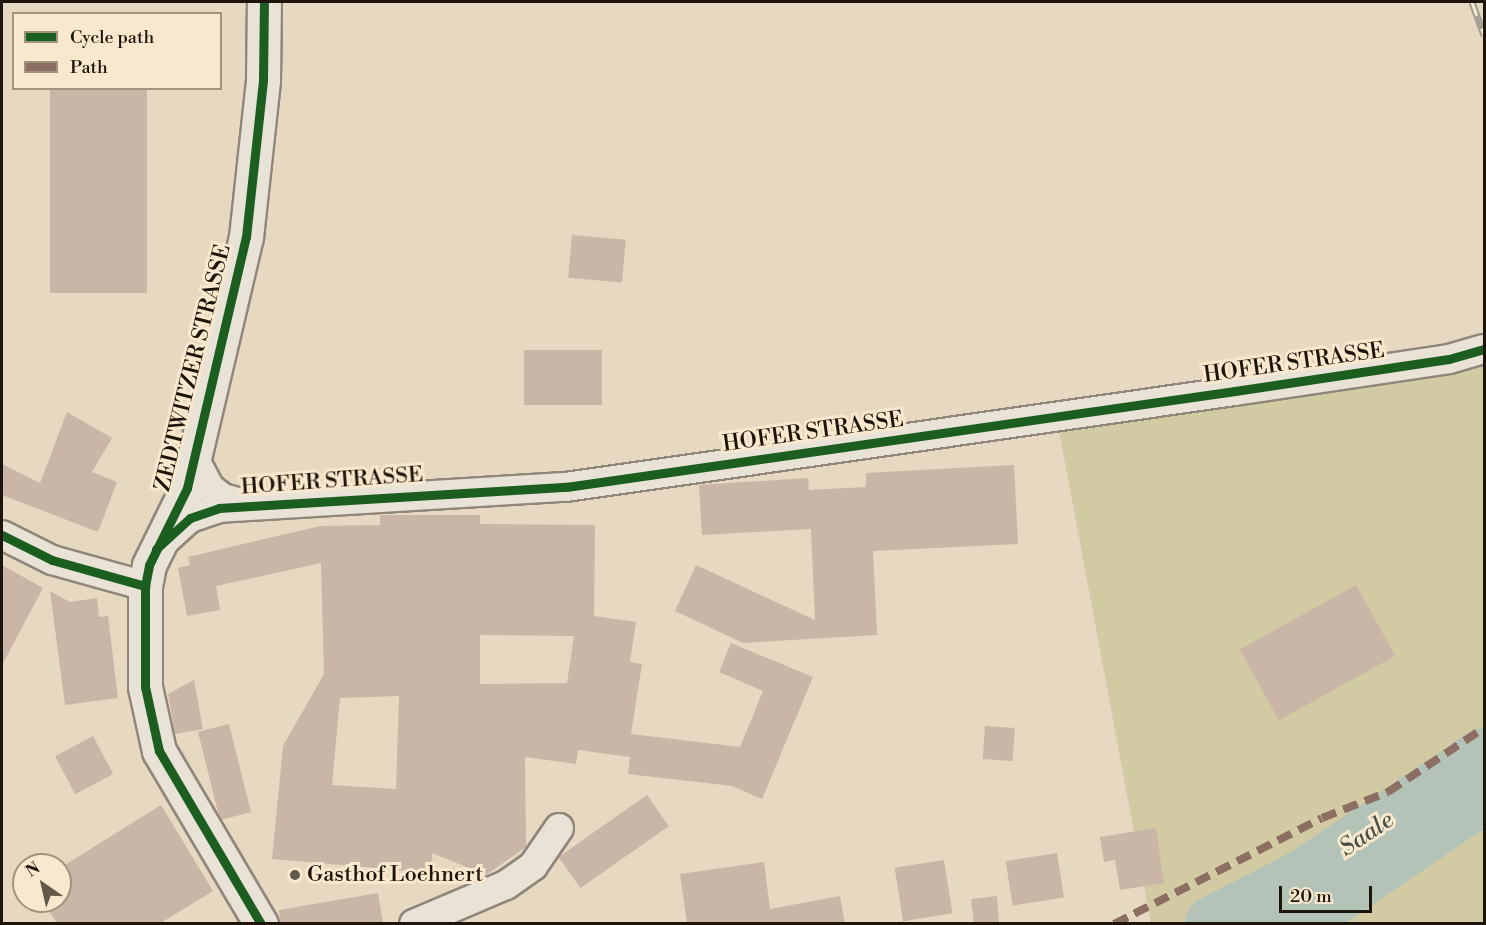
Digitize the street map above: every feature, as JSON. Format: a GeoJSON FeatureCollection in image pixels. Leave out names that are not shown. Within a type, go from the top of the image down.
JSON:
{"type":"FeatureCollection","features":[{"type":"Feature","properties":{"kind":"street","name":"ZEDTWITZER STRASSE"},"geometry":{"type":"LineString","coordinates":[[261,924],[159,751],[145,687],[145,586],[156,549],[187,488],[246,237],[263,80],[264,2]]}},
{"type":"Feature","properties":{"kind":"street","name":"HOFER STRASSE"},"geometry":{"type":"LineString","coordinates":[[156,549],[190,518],[219,508],[566,487],[1449,359],[1485,349]]}},
{"type":"Feature","properties":{"kind":"street","name":"HOFER STRASSE"},"geometry":{"type":"LineString","coordinates":[[194,458],[210,488],[223,498],[254,506]]}},
{"type":"Feature","properties":{"kind":"street"},"geometry":{"type":"LineString","coordinates":[[2,535],[52,560],[145,586]]}},
{"type":"Feature","properties":{"kind":"street"},"geometry":{"type":"LineString","coordinates":[[414,924],[507,885],[533,866],[559,828]]}},
{"type":"Feature","properties":{"kind":"shaded area"},"geometry":{"type":"Polygon","coordinates":[[[1484,360],[1484,756],[1296,888],[1231,923],[1151,923],[1058,425],[1484,360]]]}},
{"type":"Feature","properties":{"kind":"shaded area"},"geometry":{"type":"Polygon","coordinates":[[[1484,756],[1484,829],[1346,923],[1231,923],[1296,888],[1484,756]]]}},
{"type":"Feature","properties":{"kind":"shaded area"},"geometry":{"type":"Polygon","coordinates":[[[1484,829],[1484,923],[1346,923],[1484,829]]]}},
{"type":"Feature","properties":{"kind":"building"},"geometry":{"type":"Polygon","coordinates":[[[50,90],[147,90],[147,293],[50,293],[50,90]]]}},
{"type":"Feature","properties":{"kind":"building"},"geometry":{"type":"Polygon","coordinates":[[[572,235],[626,240],[622,283],[568,278],[572,235]]]}},
{"type":"Feature","properties":{"kind":"building"},"geometry":{"type":"Polygon","coordinates":[[[524,350],[602,350],[602,405],[524,405],[524,350]]]}},
{"type":"Feature","properties":{"kind":"building"},"geometry":{"type":"Polygon","coordinates":[[[67,412],[112,438],[92,472],[117,482],[98,532],[2,495],[2,464],[40,483],[67,412]]]}},
{"type":"Feature","properties":{"kind":"building"},"geometry":{"type":"Polygon","coordinates":[[[1014,465],[1018,544],[873,551],[877,635],[743,643],[675,611],[696,565],[815,620],[811,529],[702,535],[699,485],[808,478],[809,490],[866,487],[866,473],[1014,465]]]}},
{"type":"Feature","properties":{"kind":"building"},"geometry":{"type":"Polygon","coordinates":[[[380,515],[480,515],[480,524],[595,525],[594,616],[636,622],[630,662],[642,664],[631,734],[740,747],[763,691],[719,672],[731,643],[813,677],[762,799],[732,786],[628,774],[630,757],[578,750],[576,764],[525,757],[526,847],[486,875],[432,853],[433,873],[272,859],[283,746],[324,674],[321,563],[216,586],[220,610],[187,616],[178,568],[190,565],[188,557],[320,526],[380,525],[380,515]],[[480,635],[480,684],[567,683],[574,636],[480,635]],[[399,696],[340,698],[332,785],[396,789],[399,696]]]}},
{"type":"Feature","properties":{"kind":"building"},"geometry":{"type":"Polygon","coordinates":[[[2,565],[43,588],[2,665],[2,565]]]}},
{"type":"Feature","properties":{"kind":"building"},"geometry":{"type":"Polygon","coordinates":[[[1356,585],[1395,656],[1279,720],[1240,649],[1356,585]]]}},
{"type":"Feature","properties":{"kind":"building"},"geometry":{"type":"Polygon","coordinates":[[[50,591],[70,602],[97,598],[99,617],[108,616],[118,698],[65,705],[50,591]]]}},
{"type":"Feature","properties":{"kind":"building"},"geometry":{"type":"Polygon","coordinates":[[[194,680],[203,729],[175,734],[168,694],[194,680]]]}},
{"type":"Feature","properties":{"kind":"building"},"geometry":{"type":"Polygon","coordinates":[[[229,724],[251,812],[220,820],[198,732],[229,724]]]}},
{"type":"Feature","properties":{"kind":"building"},"geometry":{"type":"Polygon","coordinates":[[[985,726],[1015,728],[1013,761],[983,759],[985,726]]]}},
{"type":"Feature","properties":{"kind":"building"},"geometry":{"type":"Polygon","coordinates":[[[93,736],[113,774],[75,794],[55,756],[93,736]]]}},
{"type":"Feature","properties":{"kind":"building"},"geometry":{"type":"Polygon","coordinates":[[[647,795],[669,826],[580,888],[559,857],[647,795]]]}},
{"type":"Feature","properties":{"kind":"building"},"geometry":{"type":"Polygon","coordinates":[[[161,805],[213,891],[159,924],[58,924],[50,913],[72,913],[72,861],[161,805]]]}},
{"type":"Feature","properties":{"kind":"building"},"geometry":{"type":"Polygon","coordinates":[[[1156,828],[1164,883],[1120,890],[1115,860],[1104,862],[1100,837],[1156,828]]]}},
{"type":"Feature","properties":{"kind":"building"},"geometry":{"type":"Polygon","coordinates":[[[1057,853],[1064,897],[1013,906],[1006,861],[1057,853]]]}},
{"type":"Feature","properties":{"kind":"building"},"geometry":{"type":"Polygon","coordinates":[[[944,860],[952,913],[903,921],[895,868],[944,860]]]}},
{"type":"Feature","properties":{"kind":"building"},"geometry":{"type":"Polygon","coordinates":[[[764,862],[770,909],[840,896],[845,924],[687,924],[680,874],[764,862]]]}},
{"type":"Feature","properties":{"kind":"building"},"geometry":{"type":"Polygon","coordinates":[[[378,893],[383,924],[280,924],[279,910],[378,893]]]}},
{"type":"Feature","properties":{"kind":"building"},"geometry":{"type":"Polygon","coordinates":[[[997,896],[999,924],[974,924],[971,899],[997,896]]]}},
{"type":"Feature","properties":{"kind":"waterway","name":"Saale"},"geometry":{"type":"LineString","coordinates":[[1213,924],[1304,877],[1484,756]]}},
{"type":"Feature","properties":{"kind":"railway"},"geometry":{"type":"LineString","coordinates":[[1472,2],[1484,35]]}},
{"type":"Feature","properties":{"kind":"marked path"},"geometry":{"type":"LineString","coordinates":[[1114,924],[1322,818],[1388,792],[1484,728]]}},
{"type":"Feature","properties":{"kind":"cycle path"},"geometry":{"type":"LineString","coordinates":[[261,924],[159,751],[145,687],[145,586],[149,565],[187,488],[246,237],[263,80],[264,2]]}},
{"type":"Feature","properties":{"kind":"cycle path"},"geometry":{"type":"LineString","coordinates":[[156,549],[190,518],[219,508],[566,487],[1449,359],[1484,349]]}},
{"type":"Feature","properties":{"kind":"cycle path"},"geometry":{"type":"LineString","coordinates":[[2,535],[52,560],[145,586]]}},
{"type":"Feature","properties":{"kind":"place","name":"Gasthof Loehnert"},"geometry":{"type":"Point","coordinates":[295,875]}}]}
